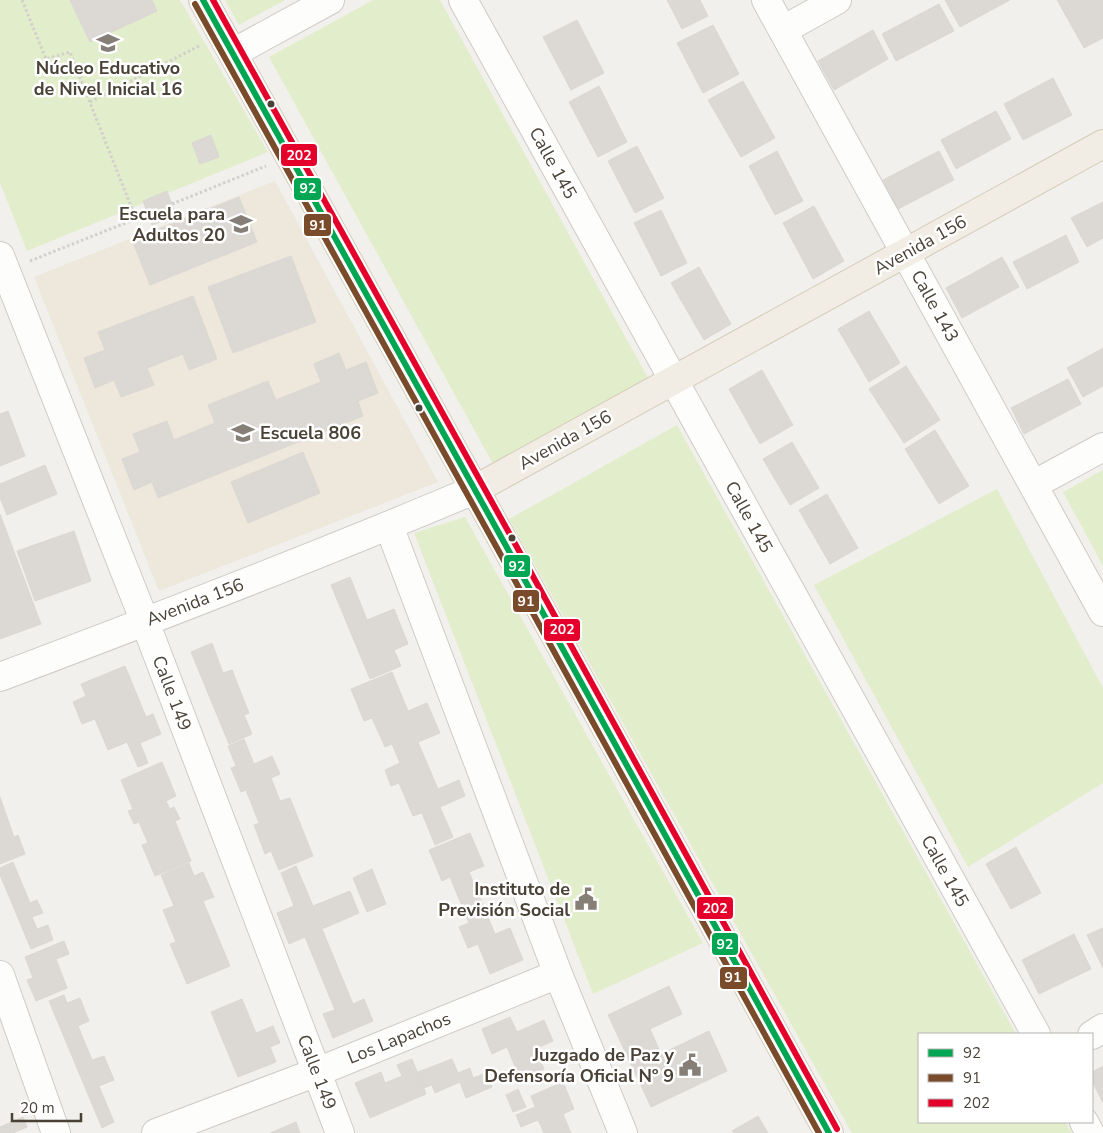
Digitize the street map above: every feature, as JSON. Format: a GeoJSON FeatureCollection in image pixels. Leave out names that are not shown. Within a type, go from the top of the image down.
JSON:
{"type":"FeatureCollection","features":[{"type":"Feature","properties":{"kind":"main road"},"geometry":{"type":"LineString","coordinates":[[203,0],[828,1133]]}},
{"type":"Feature","properties":{"kind":"main road","name":"Avenida 156"},"geometry":{"type":"LineString","coordinates":[[474,490],[1103,144]]}},
{"type":"Feature","properties":{"kind":"street"},"geometry":{"type":"LineString","coordinates":[[227,44],[330,0]]}},
{"type":"Feature","properties":{"kind":"street","name":"Calle 145"},"geometry":{"type":"LineString","coordinates":[[463,0],[1035,1033]]}},
{"type":"Feature","properties":{"kind":"street","name":"Calle 143"},"geometry":{"type":"LineString","coordinates":[[766,0],[1103,612]]}},
{"type":"Feature","properties":{"kind":"street"},"geometry":{"type":"LineString","coordinates":[[782,30],[837,0]]}},
{"type":"Feature","properties":{"kind":"street","name":"Calle 149"},"geometry":{"type":"LineString","coordinates":[[3,263],[145,622],[340,1133]]}},
{"type":"Feature","properties":{"kind":"street"},"geometry":{"type":"LineString","coordinates":[[1033,485],[1103,447]]}},
{"type":"Feature","properties":{"kind":"street","name":"Avenida 156"},"geometry":{"type":"LineString","coordinates":[[0,677],[389,526],[474,490]]}},
{"type":"Feature","properties":{"kind":"street"},"geometry":{"type":"LineString","coordinates":[[389,526],[558,974],[623,1133]]}},
{"type":"Feature","properties":{"kind":"street","name":"Los Lapachos"},"geometry":{"type":"LineString","coordinates":[[156,1133],[317,1072],[558,974]]}},
{"type":"Feature","properties":{"kind":"street"},"geometry":{"type":"LineString","coordinates":[[0,975],[56,1133]]}},
{"type":"Feature","properties":{"kind":"path"},"geometry":{"type":"LineString","coordinates":[[22,0],[46,59],[70,52],[136,219]]}},
{"type":"Feature","properties":{"kind":"path"},"geometry":{"type":"LineString","coordinates":[[90,102],[227,44]]}},
{"type":"Feature","properties":{"kind":"path"},"geometry":{"type":"LineString","coordinates":[[172,204],[290,157]]}},
{"type":"Feature","properties":{"kind":"path"},"geometry":{"type":"LineString","coordinates":[[3,263],[148,214]]}},
{"type":"Feature","properties":{"kind":"shaded area"},"geometry":{"type":"Polygon","coordinates":[[[275,181],[438,482],[159,591],[34,277],[275,181]]]}},
{"type":"Feature","properties":{"kind":"green space"},"geometry":{"type":"Polygon","coordinates":[[[0,0],[180,0],[268,152],[27,251],[0,183],[0,0]]]}},
{"type":"Feature","properties":{"kind":"green space"},"geometry":{"type":"Polygon","coordinates":[[[225,0],[285,0],[239,25],[225,0]]]}},
{"type":"Feature","properties":{"kind":"green space"},"geometry":{"type":"Polygon","coordinates":[[[373,0],[440,0],[648,378],[493,464],[269,57],[373,0]]]}},
{"type":"Feature","properties":{"kind":"green space"},"geometry":{"type":"Polygon","coordinates":[[[677,425],[1015,1033],[918,1033],[918,1123],[1066,1123],[1072,1133],[852,1133],[509,519],[677,425]]]}},
{"type":"Feature","properties":{"kind":"green space"},"geometry":{"type":"Polygon","coordinates":[[[1103,470],[1103,566],[1063,492],[1103,470]]]}},
{"type":"Feature","properties":{"kind":"green space"},"geometry":{"type":"Polygon","coordinates":[[[997,489],[1103,688],[1103,783],[968,867],[814,585],[997,489]]]}},
{"type":"Feature","properties":{"kind":"green space"},"geometry":{"type":"Polygon","coordinates":[[[465,517],[703,943],[593,994],[414,533],[465,517]]]}},
{"type":"Feature","properties":{"kind":"building"},"geometry":{"type":"Polygon","coordinates":[[[70,0],[152,0],[157,11],[90,42],[70,0]]]}},
{"type":"Feature","properties":{"kind":"building"},"geometry":{"type":"Polygon","coordinates":[[[667,0],[700,0],[708,16],[682,29],[667,0]]]}},
{"type":"Feature","properties":{"kind":"building"},"geometry":{"type":"Polygon","coordinates":[[[945,0],[1010,0],[960,27],[945,0]]]}},
{"type":"Feature","properties":{"kind":"building"},"geometry":{"type":"Polygon","coordinates":[[[1057,0],[1103,0],[1103,38],[1084,48],[1057,0]]]}},
{"type":"Feature","properties":{"kind":"building"},"geometry":{"type":"Polygon","coordinates":[[[939,4],[954,31],[896,61],[882,34],[939,4]]]}},
{"type":"Feature","properties":{"kind":"building"},"geometry":{"type":"Polygon","coordinates":[[[577,20],[604,73],[571,90],[543,37],[577,20]]]}},
{"type":"Feature","properties":{"kind":"building"},"geometry":{"type":"Polygon","coordinates":[[[713,25],[739,74],[703,93],[677,43],[713,25]]]}},
{"type":"Feature","properties":{"kind":"building"},"geometry":{"type":"Polygon","coordinates":[[[873,30],[888,59],[834,90],[818,61],[873,30]]]}},
{"type":"Feature","properties":{"kind":"building"},"geometry":{"type":"Polygon","coordinates":[[[1053,78],[1072,115],[1023,140],[1004,104],[1053,78]]]}},
{"type":"Feature","properties":{"kind":"building"},"geometry":{"type":"Polygon","coordinates":[[[743,81],[775,138],[741,157],[708,100],[743,81]]]}},
{"type":"Feature","properties":{"kind":"building"},"geometry":{"type":"Polygon","coordinates":[[[599,86],[627,142],[598,157],[569,102],[599,86]]]}},
{"type":"Feature","properties":{"kind":"building"},"geometry":{"type":"Polygon","coordinates":[[[996,111],[1011,139],[956,169],[941,140],[996,111]]]}},
{"type":"Feature","properties":{"kind":"building"},"geometry":{"type":"Polygon","coordinates":[[[211,135],[219,157],[200,164],[192,143],[211,135]]]}},
{"type":"Feature","properties":{"kind":"building"},"geometry":{"type":"Polygon","coordinates":[[[637,146],[664,198],[635,213],[608,161],[637,146]]]}},
{"type":"Feature","properties":{"kind":"building"},"geometry":{"type":"Polygon","coordinates":[[[777,151],[803,201],[775,215],[749,166],[777,151]]]}},
{"type":"Feature","properties":{"kind":"building"},"geometry":{"type":"Polygon","coordinates":[[[939,151],[954,180],[898,209],[883,180],[939,151]]]}},
{"type":"Feature","properties":{"kind":"building"},"geometry":{"type":"Polygon","coordinates":[[[167,191],[176,216],[152,225],[143,201],[167,191]]]}},
{"type":"Feature","properties":{"kind":"building"},"geometry":{"type":"Polygon","coordinates":[[[239,197],[257,242],[150,285],[132,240],[239,197]]]}},
{"type":"Feature","properties":{"kind":"building"},"geometry":{"type":"Polygon","coordinates":[[[1103,202],[1103,238],[1087,247],[1071,218],[1103,202]]]}},
{"type":"Feature","properties":{"kind":"building"},"geometry":{"type":"Polygon","coordinates":[[[814,206],[844,261],[813,279],[783,223],[814,206]]]}},
{"type":"Feature","properties":{"kind":"building"},"geometry":{"type":"Polygon","coordinates":[[[661,210],[687,263],[661,276],[634,223],[661,210]]]}},
{"type":"Feature","properties":{"kind":"building"},"geometry":{"type":"Polygon","coordinates":[[[1066,235],[1079,262],[1027,289],[1013,262],[1066,235]]]}},
{"type":"Feature","properties":{"kind":"building"},"geometry":{"type":"Polygon","coordinates":[[[291,256],[316,322],[233,353],[208,287],[291,256]]]}},
{"type":"Feature","properties":{"kind":"building"},"geometry":{"type":"Polygon","coordinates":[[[1002,257],[1019,287],[962,318],[946,288],[1002,257]]]}},
{"type":"Feature","properties":{"kind":"building"},"geometry":{"type":"Polygon","coordinates":[[[699,267],[731,324],[704,340],[671,283],[699,267]]]}},
{"type":"Feature","properties":{"kind":"building"},"geometry":{"type":"Polygon","coordinates":[[[193,296],[217,359],[189,370],[183,354],[147,368],[154,385],[121,397],[114,380],[95,388],[84,358],[105,350],[98,332],[193,296]]]}},
{"type":"Feature","properties":{"kind":"building"},"geometry":{"type":"Polygon","coordinates":[[[869,311],[900,363],[869,382],[838,329],[869,311]]]}},
{"type":"Feature","properties":{"kind":"building"},"geometry":{"type":"Polygon","coordinates":[[[1103,348],[1103,386],[1083,397],[1067,368],[1103,348]]]}},
{"type":"Feature","properties":{"kind":"building"},"geometry":{"type":"Polygon","coordinates":[[[339,353],[346,370],[366,362],[378,393],[358,401],[363,416],[158,498],[152,482],[134,490],[122,459],[140,452],[133,434],[167,421],[174,440],[215,423],[208,405],[268,381],[276,400],[321,382],[314,364],[339,353]]]}},
{"type":"Feature","properties":{"kind":"building"},"geometry":{"type":"Polygon","coordinates":[[[906,366],[940,420],[904,443],[869,389],[906,366]]]}},
{"type":"Feature","properties":{"kind":"building"},"geometry":{"type":"Polygon","coordinates":[[[762,370],[793,425],[760,444],[729,389],[762,370]]]}},
{"type":"Feature","properties":{"kind":"building"},"geometry":{"type":"Polygon","coordinates":[[[1068,379],[1081,404],[1024,434],[1011,408],[1068,379]]]}},
{"type":"Feature","properties":{"kind":"building"},"geometry":{"type":"Polygon","coordinates":[[[8,411],[25,456],[0,466],[0,414],[8,411]]]}},
{"type":"Feature","properties":{"kind":"building"},"geometry":{"type":"Polygon","coordinates":[[[935,430],[969,486],[939,504],[905,449],[935,430]]]}},
{"type":"Feature","properties":{"kind":"building"},"geometry":{"type":"Polygon","coordinates":[[[792,442],[819,488],[790,505],[763,459],[792,442]]]}},
{"type":"Feature","properties":{"kind":"building"},"geometry":{"type":"Polygon","coordinates":[[[303,452],[320,493],[248,523],[231,482],[303,452]]]}},
{"type":"Feature","properties":{"kind":"building"},"geometry":{"type":"Polygon","coordinates":[[[45,465],[57,494],[7,515],[0,498],[0,484],[45,465]]]}},
{"type":"Feature","properties":{"kind":"building"},"geometry":{"type":"Polygon","coordinates":[[[827,494],[858,548],[830,564],[799,510],[827,494]]]}},
{"type":"Feature","properties":{"kind":"building"},"geometry":{"type":"Polygon","coordinates":[[[0,514],[41,624],[0,639],[0,514]]]}},
{"type":"Feature","properties":{"kind":"building"},"geometry":{"type":"Polygon","coordinates":[[[74,531],[91,581],[35,601],[17,551],[74,531]]]}},
{"type":"Feature","properties":{"kind":"building"},"geometry":{"type":"Polygon","coordinates":[[[350,577],[367,620],[394,609],[408,644],[394,650],[401,666],[370,679],[331,585],[350,577]]]}},
{"type":"Feature","properties":{"kind":"building"},"geometry":{"type":"Polygon","coordinates":[[[212,643],[223,673],[232,670],[249,713],[244,715],[252,734],[229,744],[191,652],[212,643]]]}},
{"type":"Feature","properties":{"kind":"building"},"geometry":{"type":"Polygon","coordinates":[[[125,666],[146,717],[153,714],[161,734],[140,743],[148,763],[138,767],[127,742],[108,750],[95,719],[82,724],[73,702],[86,696],[81,684],[125,666]]]}},
{"type":"Feature","properties":{"kind":"building"},"geometry":{"type":"Polygon","coordinates":[[[392,672],[408,711],[427,703],[440,733],[418,742],[438,789],[459,780],[465,796],[440,807],[453,837],[435,845],[422,813],[413,816],[399,783],[391,786],[385,770],[400,763],[392,744],[385,747],[372,718],[364,721],[351,689],[392,672]]]}},
{"type":"Feature","properties":{"kind":"building"},"geometry":{"type":"Polygon","coordinates":[[[244,739],[254,764],[272,756],[280,774],[271,778],[280,801],[290,798],[313,856],[279,870],[271,851],[265,854],[254,825],[259,823],[246,790],[241,792],[231,768],[236,766],[228,746],[244,739]]]}},
{"type":"Feature","properties":{"kind":"building"},"geometry":{"type":"Polygon","coordinates":[[[162,762],[176,796],[166,801],[170,809],[174,807],[180,819],[175,821],[191,861],[155,876],[142,845],[148,843],[139,822],[134,824],[128,811],[133,809],[121,780],[162,762]]]}},
{"type":"Feature","properties":{"kind":"building"},"geometry":{"type":"Polygon","coordinates":[[[0,797],[14,837],[18,835],[25,854],[0,864],[0,797]]]}},
{"type":"Feature","properties":{"kind":"building"},"geometry":{"type":"Polygon","coordinates":[[[470,833],[484,866],[469,872],[495,934],[510,928],[523,960],[490,974],[478,944],[468,948],[459,927],[469,923],[450,877],[442,881],[429,850],[470,833]]]}},
{"type":"Feature","properties":{"kind":"building"},"geometry":{"type":"Polygon","coordinates":[[[1016,847],[1041,893],[1011,909],[986,864],[1016,847]]]}},
{"type":"Feature","properties":{"kind":"building"},"geometry":{"type":"Polygon","coordinates":[[[13,862],[30,903],[37,900],[43,913],[32,917],[37,929],[48,925],[53,940],[31,949],[0,875],[0,868],[13,862]]]}},
{"type":"Feature","properties":{"kind":"building"},"geometry":{"type":"Polygon","coordinates":[[[189,863],[194,876],[203,872],[214,897],[203,901],[230,966],[187,984],[170,944],[176,942],[163,910],[174,906],[161,875],[189,863]]]}},
{"type":"Feature","properties":{"kind":"building"},"geometry":{"type":"Polygon","coordinates":[[[296,866],[313,906],[350,891],[359,913],[322,929],[353,1004],[364,999],[373,1021],[333,1038],[323,1014],[335,1010],[305,937],[289,944],[277,913],[294,906],[281,873],[296,866]]]}},
{"type":"Feature","properties":{"kind":"building"},"geometry":{"type":"Polygon","coordinates":[[[372,869],[386,904],[367,912],[353,878],[372,869]]]}},
{"type":"Feature","properties":{"kind":"building"},"geometry":{"type":"Polygon","coordinates":[[[1103,928],[1103,968],[1087,935],[1103,928]]]}},
{"type":"Feature","properties":{"kind":"building"},"geometry":{"type":"Polygon","coordinates":[[[1074,934],[1091,969],[1039,994],[1022,960],[1074,934]]]}},
{"type":"Feature","properties":{"kind":"building"},"geometry":{"type":"Polygon","coordinates":[[[64,941],[69,954],[56,959],[67,988],[36,1001],[27,980],[33,978],[25,957],[64,941]]]}},
{"type":"Feature","properties":{"kind":"building"},"geometry":{"type":"Polygon","coordinates":[[[669,986],[682,1014],[650,1029],[661,1054],[709,1031],[727,1071],[651,1107],[608,1015],[669,986]]]}},
{"type":"Feature","properties":{"kind":"building"},"geometry":{"type":"Polygon","coordinates":[[[64,995],[67,1003],[80,998],[89,1021],[78,1026],[92,1060],[104,1056],[114,1080],[99,1086],[114,1122],[102,1128],[49,1001],[64,995]]]}},
{"type":"Feature","properties":{"kind":"building"},"geometry":{"type":"Polygon","coordinates":[[[242,999],[256,1033],[273,1026],[280,1043],[270,1047],[276,1062],[238,1077],[211,1012],[242,999]]]}},
{"type":"Feature","properties":{"kind":"building"},"geometry":{"type":"Polygon","coordinates":[[[510,1017],[517,1032],[544,1020],[553,1041],[535,1049],[544,1069],[520,1079],[507,1047],[492,1054],[482,1029],[510,1017]]]}},
{"type":"Feature","properties":{"kind":"building"},"geometry":{"type":"Polygon","coordinates":[[[412,1059],[426,1094],[370,1118],[355,1083],[381,1072],[385,1083],[402,1076],[397,1065],[412,1059]]]}},
{"type":"Feature","properties":{"kind":"building"},"geometry":{"type":"Polygon","coordinates":[[[452,1059],[458,1073],[470,1068],[473,1078],[486,1073],[492,1087],[466,1098],[460,1082],[435,1093],[432,1085],[424,1088],[418,1072],[452,1059]]]}},
{"type":"Feature","properties":{"kind":"building"},"geometry":{"type":"Polygon","coordinates":[[[1103,1066],[1103,1103],[1093,1083],[1093,1071],[1103,1066]]]}},
{"type":"Feature","properties":{"kind":"building"},"geometry":{"type":"Polygon","coordinates":[[[563,1082],[574,1109],[563,1114],[571,1133],[544,1133],[538,1120],[521,1127],[516,1115],[535,1107],[531,1096],[563,1082]]]}},
{"type":"Feature","properties":{"kind":"building"},"geometry":{"type":"Polygon","coordinates":[[[518,1089],[526,1107],[513,1112],[506,1095],[518,1089]]]}},
{"type":"Feature","properties":{"kind":"building"},"geometry":{"type":"Polygon","coordinates":[[[758,1116],[768,1133],[734,1133],[732,1131],[758,1116]]]}},
{"type":"Feature","properties":{"kind":"building"},"geometry":{"type":"Polygon","coordinates":[[[23,1117],[27,1127],[13,1133],[0,1133],[0,1127],[23,1117]]]}},
{"type":"Feature","properties":{"kind":"building"},"geometry":{"type":"Polygon","coordinates":[[[296,1122],[300,1133],[270,1133],[296,1122]]]}},
{"type":"Feature","properties":{"kind":"transit line","name":"92"},"geometry":{"type":"LineString","coordinates":[[203,0],[829,1133]]}},
{"type":"Feature","properties":{"kind":"transit line","name":"202"},"geometry":{"type":"LineString","coordinates":[[213,0],[837,1129]]}},
{"type":"Feature","properties":{"kind":"transit line","name":"91"},"geometry":{"type":"LineString","coordinates":[[195,4],[819,1133]]}},
{"type":"Feature","properties":{"kind":"place","name":"Núcleo Educativo de Nivel Inicial 16"},"geometry":{"type":"Point","coordinates":[108,43]}},
{"type":"Feature","properties":{"kind":"place","name":"Escuela para Adultos 20"},"geometry":{"type":"Point","coordinates":[241,224]}},
{"type":"Feature","properties":{"kind":"place","name":"Escuela 806"},"geometry":{"type":"Point","coordinates":[243,433]}},
{"type":"Feature","properties":{"kind":"place","name":"Instituto de Previsión Social"},"geometry":{"type":"Point","coordinates":[586,899]}},
{"type":"Feature","properties":{"kind":"place","name":"Juzgado de Paz y Defensoría Oficial Nº 9"},"geometry":{"type":"Point","coordinates":[690,1065]}}]}
